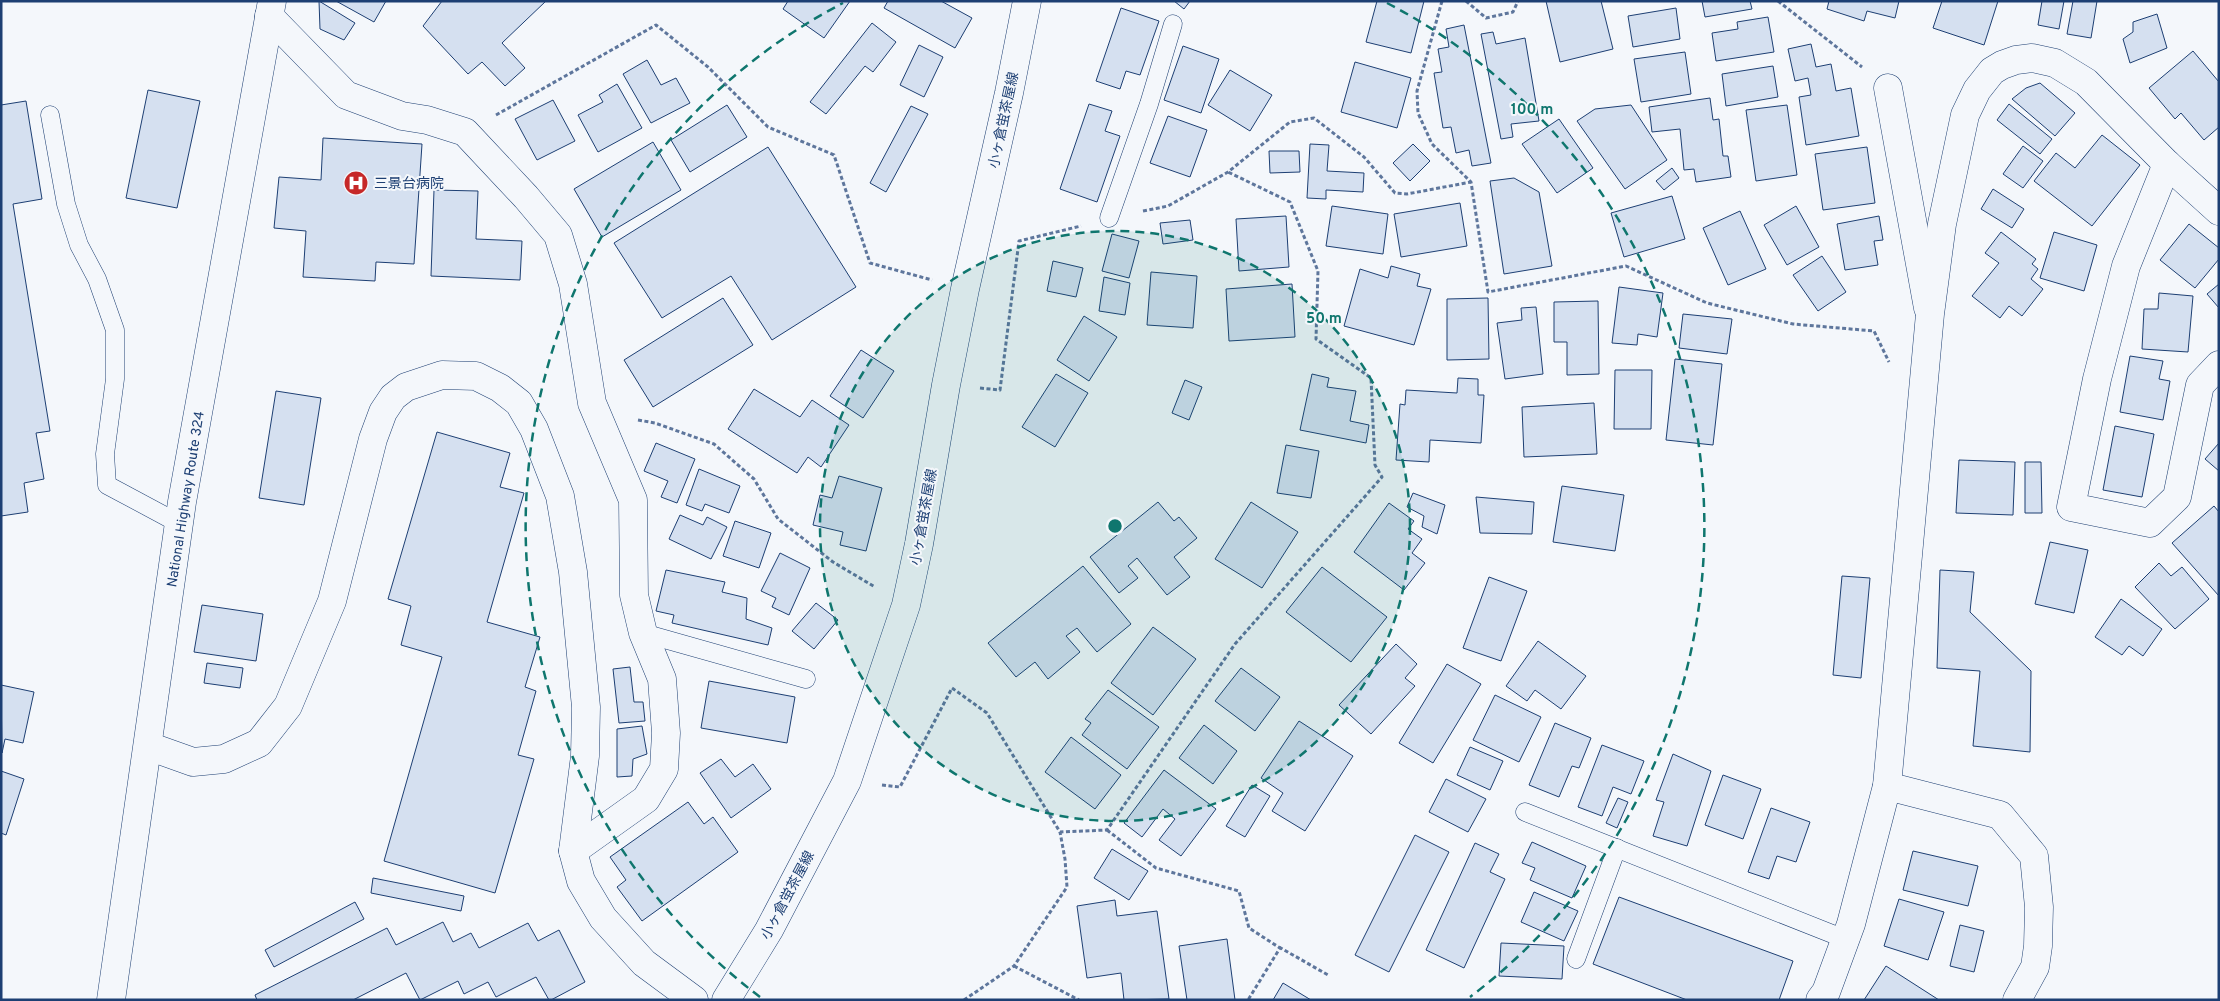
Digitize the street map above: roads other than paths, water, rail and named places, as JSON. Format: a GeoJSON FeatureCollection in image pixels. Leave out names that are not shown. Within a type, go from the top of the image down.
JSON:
{"type":"FeatureCollection","features":[{"type":"Feature","properties":{"kind":"main road","name":"小ヶ倉蛍茶屋線"},"geometry":{"type":"LineString","coordinates":[[726,1000],[769,930],[847,781],[906,605],[919,544],[946,385],[965,289],[1009,93],[1027,1]]}},
{"type":"Feature","properties":{"kind":"main road"},"geometry":{"type":"LineString","coordinates":[[271,8],[346,95],[402,116],[427,120],[465,132],[526,197],[558,235],[573,284],[592,403],[633,500],[634,595],[643,633],[662,680],[666,733],[664,769],[646,799],[573,851]]}},
{"type":"Feature","properties":{"kind":"main road","name":"National Highway Route 324"},"geometry":{"type":"LineString","coordinates":[[111,1000],[180,524],[271,8]]}},
{"type":"Feature","properties":{"kind":"main road"},"geometry":{"type":"LineString","coordinates":[[1820,1000],[1826,992],[1851,924],[1887,786],[1930,314],[1942,224],[1965,115],[1977,90],[1992,71],[2002,64],[2032,58],[2055,63],[2086,82],[2166,164],[2219,211]]}},
{"type":"Feature","properties":{"kind":"main road"},"geometry":{"type":"LineString","coordinates":[[1888,88],[1930,314]]}},
{"type":"Feature","properties":{"kind":"main road"},"geometry":{"type":"LineString","coordinates":[[2166,164],[2126,266],[2097,379],[2071,506],[2150,523],[2177,497],[2200,385],[2219,365]]}},
{"type":"Feature","properties":{"kind":"main road"},"geometry":{"type":"LineString","coordinates":[[148,746],[193,762],[224,759],[259,743],[288,706],[332,601],[373,439],[383,412],[394,397],[406,387],[442,375],[476,376],[500,388],[519,403],[534,429],[560,496],[573,572],[586,707],[585,756],[573,851],[581,881],[603,918],[644,963],[694,1000]]}},
{"type":"Feature","properties":{"kind":"main road"},"geometry":{"type":"LineString","coordinates":[[1887,786],[2000,815],[2034,856],[2038,907],[2038,946],[2034,967],[2017,1000]]}},
{"type":"Feature","properties":{"kind":"lane"},"geometry":{"type":"LineString","coordinates":[[1109,218],[1149,104],[1173,24]]}},
{"type":"Feature","properties":{"kind":"lane"},"geometry":{"type":"LineString","coordinates":[[50,115],[66,204],[79,245],[97,279],[115,330],[115,379],[105,454],[107,485],[180,524]]}},
{"type":"Feature","properties":{"kind":"lane"},"geometry":{"type":"LineString","coordinates":[[643,633],[806,678]]}},
{"type":"Feature","properties":{"kind":"lane"},"geometry":{"type":"LineString","coordinates":[[1525,812],[1845,939]]}},
{"type":"Feature","properties":{"kind":"lane"},"geometry":{"type":"LineString","coordinates":[[1576,958],[1617,848]]}},
{"type":"Feature","properties":{"kind":"place","name":"三景台病院"},"geometry":{"type":"Point","coordinates":[356,183]}}]}
